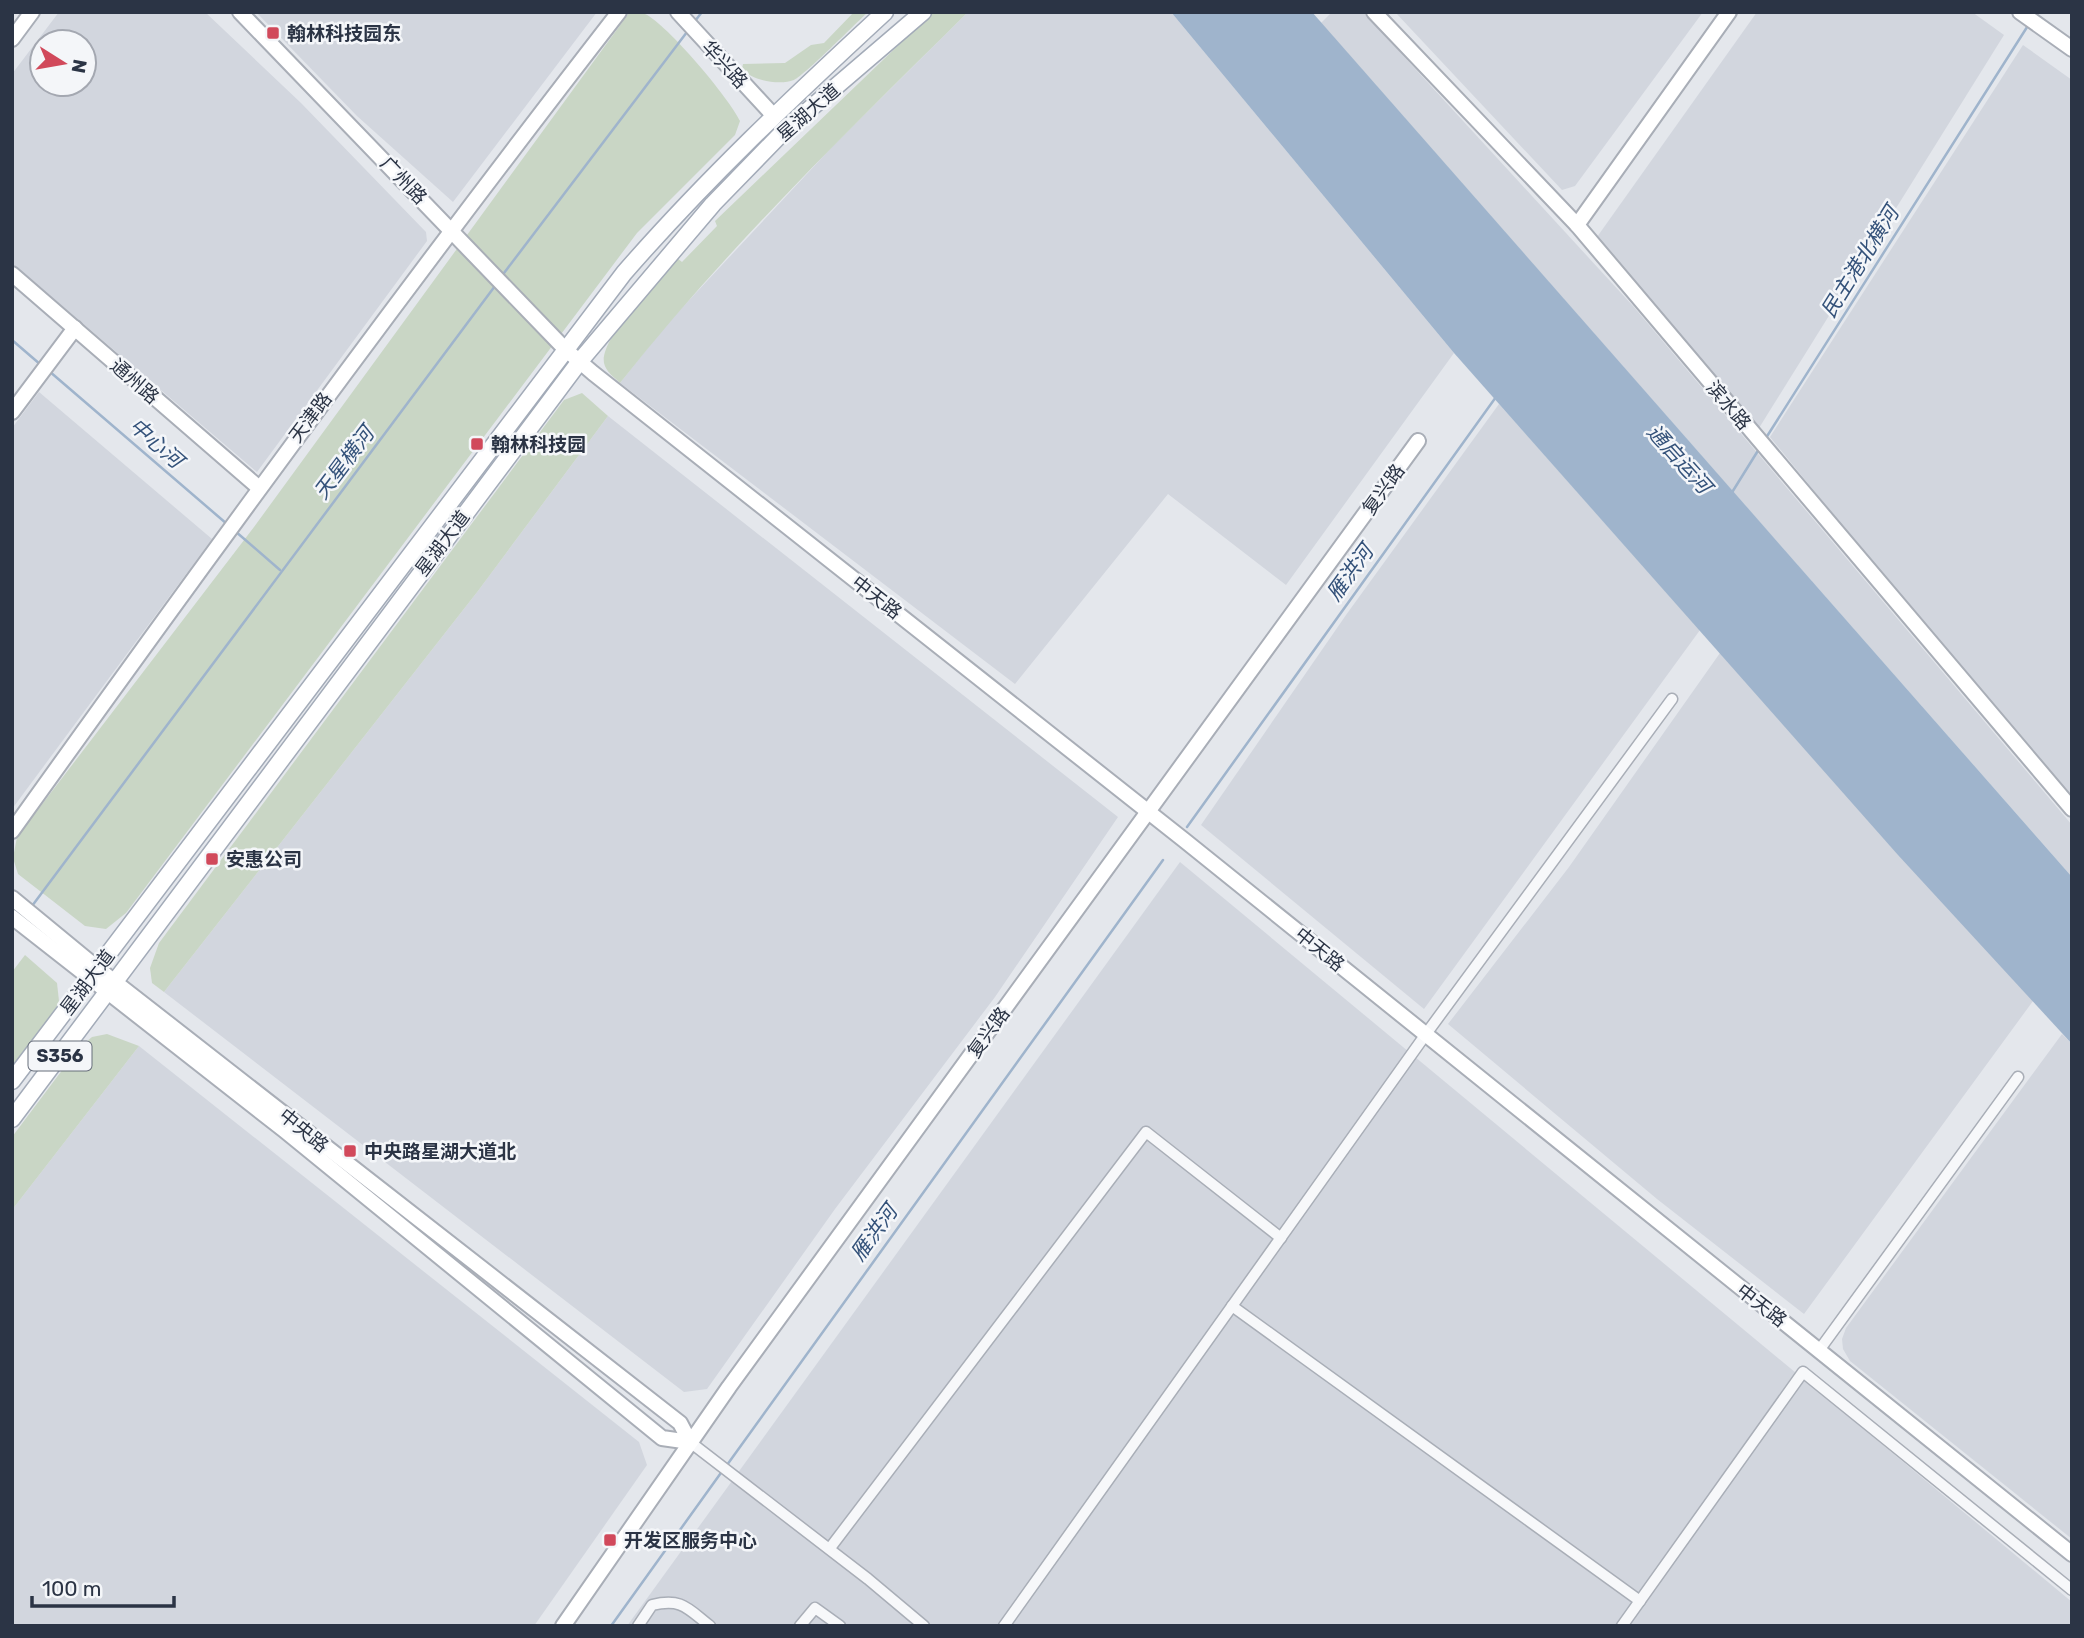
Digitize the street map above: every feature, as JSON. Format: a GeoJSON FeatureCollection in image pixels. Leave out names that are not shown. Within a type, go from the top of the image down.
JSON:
{"type":"FeatureCollection","features":[{"type":"Feature","properties":{"kind":"main road","name":"星湖大道"},"geometry":{"type":"LineString","coordinates":[[12,1081],[624,273],[666,225],[773,115],[885,12]]}},
{"type":"Feature","properties":{"kind":"main road","name":"星湖大道"},"geometry":{"type":"LineString","coordinates":[[12,1119],[580,361],[713,204],[784,131],[923,12]]}},
{"type":"Feature","properties":{"kind":"street"},"geometry":{"type":"LineString","coordinates":[[12,38],[32,12]]}},
{"type":"Feature","properties":{"kind":"street","name":"广州路"},"geometry":{"type":"LineString","coordinates":[[240,12],[565,349]]}},
{"type":"Feature","properties":{"kind":"street","name":"天津路"},"geometry":{"type":"LineString","coordinates":[[12,831],[258,487],[451,229],[619,12]]}},
{"type":"Feature","properties":{"kind":"street","name":"华兴路"},"geometry":{"type":"LineString","coordinates":[[678,12],[773,115]]}},
{"type":"Feature","properties":{"kind":"street","name":"滨水路"},"geometry":{"type":"LineString","coordinates":[[1374,12],[1577,225],[2072,809]]}},
{"type":"Feature","properties":{"kind":"street"},"geometry":{"type":"LineString","coordinates":[[1577,225],[1730,12]]}},
{"type":"Feature","properties":{"kind":"street"},"geometry":{"type":"LineString","coordinates":[[2020,12],[2072,49]]}},
{"type":"Feature","properties":{"kind":"street","name":"通州路"},"geometry":{"type":"LineString","coordinates":[[12,274],[258,487]]}},
{"type":"Feature","properties":{"kind":"street"},"geometry":{"type":"LineString","coordinates":[[12,412],[75,328]]}},
{"type":"Feature","properties":{"kind":"street","name":"中天路"},"geometry":{"type":"LineString","coordinates":[[565,349],[1149,812],[2072,1554]]}},
{"type":"Feature","properties":{"kind":"street","name":"复兴路"},"geometry":{"type":"LineString","coordinates":[[563,1626],[690,1442],[1418,441]]}},
{"type":"Feature","properties":{"kind":"street"},"geometry":{"type":"LineString","coordinates":[[1004,1626],[1426,1034],[1672,699]]}},
{"type":"Feature","properties":{"kind":"street","name":"中央路"},"geometry":{"type":"LineString","coordinates":[[13,899],[43,932],[111,987],[680,1423],[690,1442]]}},
{"type":"Feature","properties":{"kind":"street","name":"中央路"},"geometry":{"type":"LineString","coordinates":[[12,917],[43,932]]}},
{"type":"Feature","properties":{"kind":"street"},"geometry":{"type":"LineString","coordinates":[[111,987],[663,1438],[690,1442],[830,1548],[917,1623]]}},
{"type":"Feature","properties":{"kind":"street"},"geometry":{"type":"LineString","coordinates":[[1820,1349],[2018,1077]]}},
{"type":"Feature","properties":{"kind":"street"},"geometry":{"type":"LineString","coordinates":[[830,1548],[1146,1132],[1281,1238]]}},
{"type":"Feature","properties":{"kind":"street"},"geometry":{"type":"LineString","coordinates":[[1233,1306],[1640,1601]]}},
{"type":"Feature","properties":{"kind":"street"},"geometry":{"type":"LineString","coordinates":[[1622,1626],[1802,1372],[2072,1590]]}},
{"type":"Feature","properties":{"kind":"street"},"geometry":{"type":"LineString","coordinates":[[638,1626],[652,1605],[671,1600],[683,1604],[710,1626]]}},
{"type":"Feature","properties":{"kind":"street"},"geometry":{"type":"LineString","coordinates":[[800,1626],[815,1608],[840,1626]]}},
{"type":"Feature","properties":{"kind":"shaded area"},"geometry":{"type":"Polygon","coordinates":[[[59,12],[205,12],[301,103],[426,232],[427,241],[257,472],[12,263],[12,74],[28,53],[28,98],[98,98],[98,28],[47,28],[59,12]]]}},
{"type":"Feature","properties":{"kind":"shaded area"},"geometry":{"type":"Polygon","coordinates":[[[256,12],[597,12],[453,202],[357,116],[256,12]]]}},
{"type":"Feature","properties":{"kind":"shaded area"},"geometry":{"type":"Polygon","coordinates":[[[968,12],[1171,12],[1454,353],[1286,585],[1168,494],[1015,684],[620,383],[666,325],[832,147],[968,12]]]}},
{"type":"Feature","properties":{"kind":"shaded area"},"geometry":{"type":"Polygon","coordinates":[[[1332,12],[1363,12],[1633,306],[2072,825],[2072,877],[1321,23],[1332,12]]]}},
{"type":"Feature","properties":{"kind":"shaded area"},"geometry":{"type":"Polygon","coordinates":[[[1395,12],[1703,12],[1575,186],[1562,190],[1395,12]]]}},
{"type":"Feature","properties":{"kind":"shaded area"},"geometry":{"type":"Polygon","coordinates":[[[1757,12],[1972,12],[2004,35],[1759,428],[1597,237],[1757,12]]]}},
{"type":"Feature","properties":{"kind":"shaded area"},"geometry":{"type":"Polygon","coordinates":[[[2023,45],[2072,80],[2072,797],[1904,601],[1770,437],[2023,45]]]}},
{"type":"Feature","properties":{"kind":"shaded area"},"geometry":{"type":"Polygon","coordinates":[[[39,392],[212,539],[12,809],[12,428],[39,392]]]}},
{"type":"Feature","properties":{"kind":"shaded area"},"geometry":{"type":"Polygon","coordinates":[[[1499,404],[1700,630],[1424,1009],[1201,825],[1346,615],[1499,404]]]}},
{"type":"Feature","properties":{"kind":"shaded area"},"geometry":{"type":"Polygon","coordinates":[[[608,416],[1118,817],[995,997],[835,1209],[707,1389],[684,1392],[164,992],[478,591],[608,416]]]}},
{"type":"Feature","properties":{"kind":"shaded area"},"geometry":{"type":"Polygon","coordinates":[[[1720,653],[2033,1001],[1804,1314],[1657,1199],[1448,1024],[1569,867],[1720,653]]]}},
{"type":"Feature","properties":{"kind":"shaded area"},"geometry":{"type":"Polygon","coordinates":[[[1180,862],[2072,1602],[2072,1626],[627,1626],[1180,862]]]}},
{"type":"Feature","properties":{"kind":"shaded area"},"geometry":{"type":"Polygon","coordinates":[[[2062,1034],[2072,1044],[2072,1539],[1850,1361],[1843,1349],[1842,1339],[1846,1328],[2062,1034]]]}},
{"type":"Feature","properties":{"kind":"shaded area"},"geometry":{"type":"Polygon","coordinates":[[[139,1046],[639,1442],[647,1465],[534,1626],[12,1626],[12,1210],[139,1046]]]}},
{"type":"Feature","properties":{"kind":"green space"},"geometry":{"type":"Polygon","coordinates":[[[854,12],[868,12],[794,80],[766,81],[742,69],[743,64],[785,63],[811,45],[824,43],[854,12]]]}},
{"type":"Feature","properties":{"kind":"green space"},"geometry":{"type":"Polygon","coordinates":[[[933,12],[968,12],[745,239],[620,383],[605,366],[605,352],[611,338],[633,308],[677,258],[682,262],[717,226],[715,221],[933,12]]]}},
{"type":"Feature","properties":{"kind":"green space"},"geometry":{"type":"Polygon","coordinates":[[[629,13],[643,13],[655,21],[697,63],[740,121],[735,135],[637,233],[126,913],[106,929],[85,926],[18,874],[13,858],[17,837],[254,527],[629,13]]]}},
{"type":"Feature","properties":{"kind":"green space"},"geometry":{"type":"Polygon","coordinates":[[[582,393],[608,416],[478,591],[164,992],[152,983],[150,968],[159,943],[564,400],[582,393]]]}},
{"type":"Feature","properties":{"kind":"green space"},"geometry":{"type":"Polygon","coordinates":[[[25,955],[57,983],[59,1001],[50,1021],[12,1072],[12,972],[25,955]]]}},
{"type":"Feature","properties":{"kind":"green space"},"geometry":{"type":"Polygon","coordinates":[[[107,1034],[139,1046],[12,1210],[12,1137],[78,1049],[92,1037],[107,1034]]]}},
{"type":"Feature","properties":{"kind":"water","name":"通启运河"},"geometry":{"type":"Polygon","coordinates":[[[1171,12],[1312,12],[2072,877],[2072,1044],[1898,855],[1454,353],[1171,12]]]}},
{"type":"Feature","properties":{"kind":"waterway","name":"天星横河"},"geometry":{"type":"LineString","coordinates":[[695,21],[702,12]]}},
{"type":"Feature","properties":{"kind":"waterway","name":"民主港北横河"},"geometry":{"type":"LineString","coordinates":[[1764,441],[2029,24]]}},
{"type":"Feature","properties":{"kind":"waterway","name":"天星横河"},"geometry":{"type":"LineString","coordinates":[[501,277],[687,32]]}},
{"type":"Feature","properties":{"kind":"waterway","name":"天星横河"},"geometry":{"type":"LineString","coordinates":[[32,906],[495,286]]}},
{"type":"Feature","properties":{"kind":"waterway","name":"中心河"},"geometry":{"type":"LineString","coordinates":[[12,340],[41,365]]}},
{"type":"Feature","properties":{"kind":"waterway","name":"中心河"},"geometry":{"type":"LineString","coordinates":[[49,371],[227,524]]}},
{"type":"Feature","properties":{"kind":"waterway","name":"雁洪河"},"geometry":{"type":"LineString","coordinates":[[1187,827],[1496,397]]}},
{"type":"Feature","properties":{"kind":"waterway","name":"民主港北横河"},"geometry":{"type":"LineString","coordinates":[[1731,494],[1759,449]]}},
{"type":"Feature","properties":{"kind":"waterway","name":"中心河"},"geometry":{"type":"LineString","coordinates":[[235,531],[280,570]]}},
{"type":"Feature","properties":{"kind":"waterway","name":"雁洪河"},"geometry":{"type":"LineString","coordinates":[[727,1465],[1163,860]]}},
{"type":"Feature","properties":{"kind":"waterway","name":"雁洪河"},"geometry":{"type":"LineString","coordinates":[[611,1626],[723,1470]]}},
{"type":"Feature","properties":{"kind":"place","name":"翰林科技园东"},"geometry":{"type":"Point","coordinates":[273,33]}},
{"type":"Feature","properties":{"kind":"place","name":"翰林科技园"},"geometry":{"type":"Point","coordinates":[477,444]}},
{"type":"Feature","properties":{"kind":"place","name":"安惠公司"},"geometry":{"type":"Point","coordinates":[212,859]}},
{"type":"Feature","properties":{"kind":"place","name":"中央路星湖大道北"},"geometry":{"type":"Point","coordinates":[350,1151]}},
{"type":"Feature","properties":{"kind":"place","name":"开发区服务中心"},"geometry":{"type":"Point","coordinates":[610,1540]}}]}
